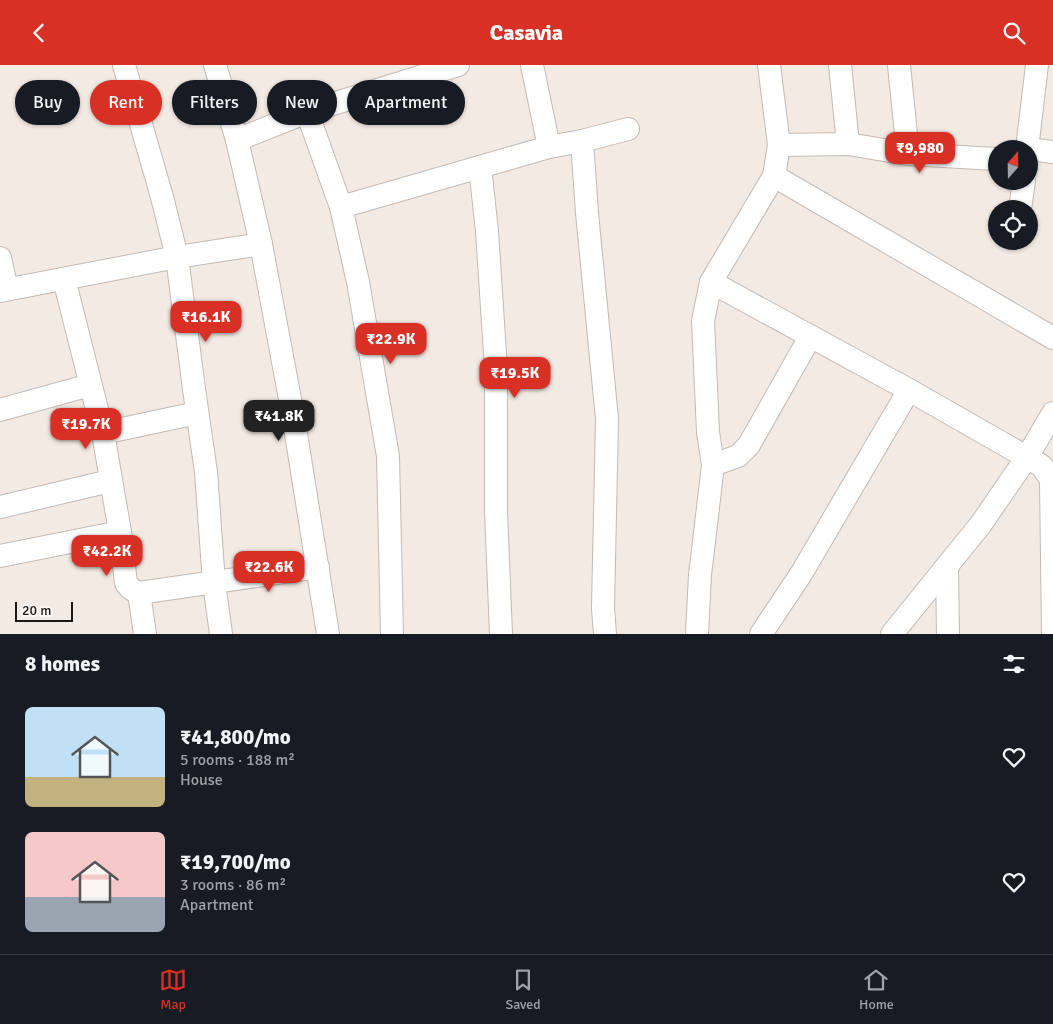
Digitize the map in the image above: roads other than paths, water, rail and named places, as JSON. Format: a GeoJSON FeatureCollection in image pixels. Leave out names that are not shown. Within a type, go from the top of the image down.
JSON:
{"type":"FeatureCollection","features":[{"type":"Feature","properties":{"kind":"street"},"geometry":{"type":"LineString","coordinates":[[124,65],[162,197],[177,257],[206,472],[214,583],[221,634]]}},
{"type":"Feature","properties":{"kind":"street"},"geometry":{"type":"LineString","coordinates":[[215,65],[237,140],[261,245],[293,415],[328,634]]}},
{"type":"Feature","properties":{"kind":"street"},"geometry":{"type":"LineString","coordinates":[[337,103],[458,65]]}},
{"type":"Feature","properties":{"kind":"street"},"geometry":{"type":"LineString","coordinates":[[532,65],[549,147]]}},
{"type":"Feature","properties":{"kind":"street"},"geometry":{"type":"LineString","coordinates":[[697,634],[700,575],[713,465],[708,432],[704,321],[711,283],[774,176],[779,145],[769,65]]}},
{"type":"Feature","properties":{"kind":"street"},"geometry":{"type":"LineString","coordinates":[[840,65],[848,144]]}},
{"type":"Feature","properties":{"kind":"street"},"geometry":{"type":"LineString","coordinates":[[899,65],[908,154]]}},
{"type":"Feature","properties":{"kind":"street"},"geometry":{"type":"LineString","coordinates":[[1029,140],[1037,65]]}},
{"type":"Feature","properties":{"kind":"street"},"geometry":{"type":"LineString","coordinates":[[237,140],[274,125]]}},
{"type":"Feature","properties":{"kind":"street"},"geometry":{"type":"LineString","coordinates":[[312,125],[341,207],[358,282],[388,456],[392,634]]}},
{"type":"Feature","properties":{"kind":"street"},"geometry":{"type":"LineString","coordinates":[[341,207],[549,147],[628,129]]}},
{"type":"Feature","properties":{"kind":"street"},"geometry":{"type":"LineString","coordinates":[[582,141],[607,419],[605,634]]}},
{"type":"Feature","properties":{"kind":"street"},"geometry":{"type":"LineString","coordinates":[[779,145],[848,144],[908,154],[988,159]]}},
{"type":"Feature","properties":{"kind":"street"},"geometry":{"type":"LineString","coordinates":[[1038,150],[1053,152]]}},
{"type":"Feature","properties":{"kind":"street"},"geometry":{"type":"LineString","coordinates":[[480,167],[487,231],[496,369],[496,512],[501,634]]}},
{"type":"Feature","properties":{"kind":"street"},"geometry":{"type":"LineString","coordinates":[[774,176],[1053,338]]}},
{"type":"Feature","properties":{"kind":"street"},"geometry":{"type":"LineString","coordinates":[[0,258],[4,290],[177,257],[261,245]]}},
{"type":"Feature","properties":{"kind":"street"},"geometry":{"type":"LineString","coordinates":[[64,279],[103,433],[120,532],[126,583],[131,589],[139,593],[318,567]]}},
{"type":"Feature","properties":{"kind":"street"},"geometry":{"type":"LineString","coordinates":[[711,283],[909,390],[1042,466],[1051,480],[1052,634]]}},
{"type":"Feature","properties":{"kind":"street"},"geometry":{"type":"LineString","coordinates":[[713,465],[738,456],[749,445],[810,337]]}},
{"type":"Feature","properties":{"kind":"street"},"geometry":{"type":"LineString","coordinates":[[0,409],[90,385]]}},
{"type":"Feature","properties":{"kind":"street"},"geometry":{"type":"LineString","coordinates":[[761,634],[801,574],[909,390]]}},
{"type":"Feature","properties":{"kind":"street"},"geometry":{"type":"LineString","coordinates":[[103,433],[197,413]]}},
{"type":"Feature","properties":{"kind":"street"},"geometry":{"type":"LineString","coordinates":[[892,634],[981,525],[1027,457],[1053,413]]}},
{"type":"Feature","properties":{"kind":"street"},"geometry":{"type":"LineString","coordinates":[[0,507],[110,481]]}},
{"type":"Feature","properties":{"kind":"street"},"geometry":{"type":"LineString","coordinates":[[0,556],[120,532]]}},
{"type":"Feature","properties":{"kind":"street"},"geometry":{"type":"LineString","coordinates":[[947,566],[948,634]]}},
{"type":"Feature","properties":{"kind":"street"},"geometry":{"type":"LineString","coordinates":[[139,593],[145,634]]}}]}
